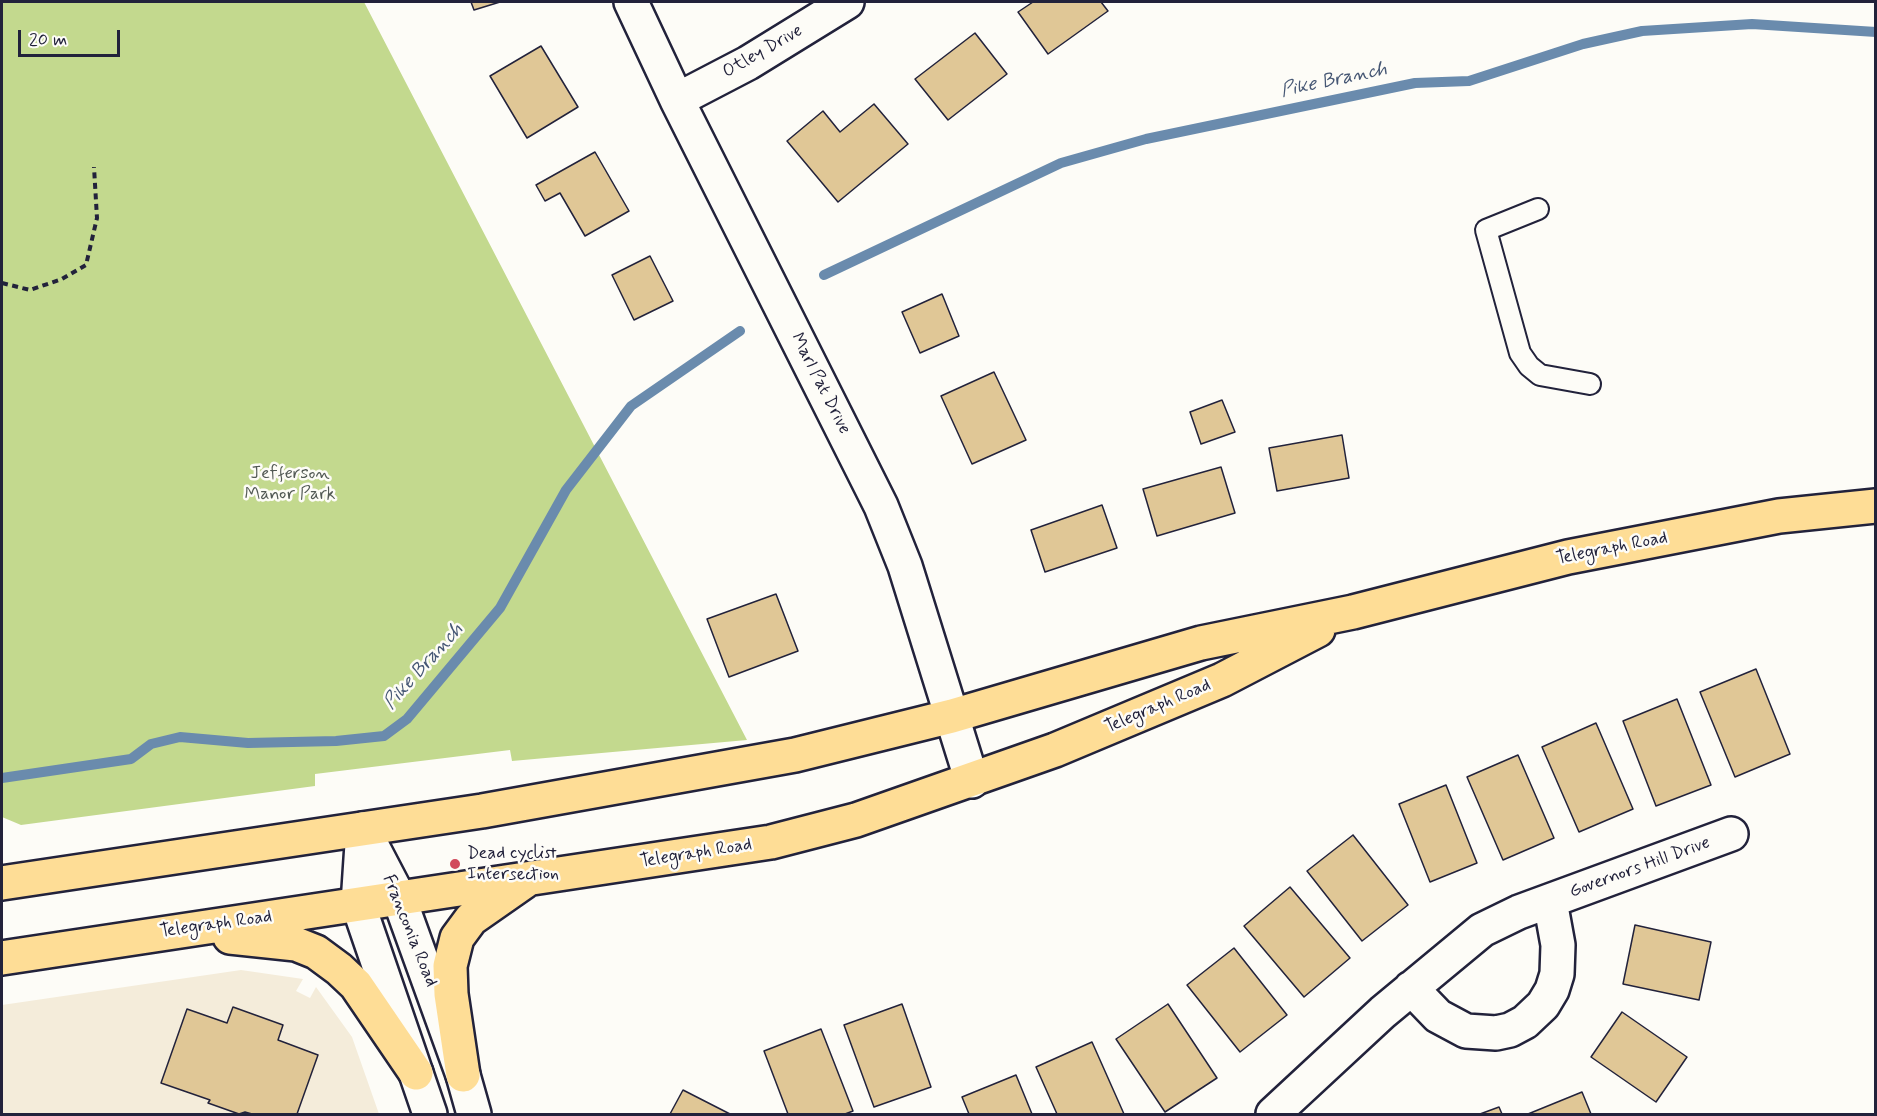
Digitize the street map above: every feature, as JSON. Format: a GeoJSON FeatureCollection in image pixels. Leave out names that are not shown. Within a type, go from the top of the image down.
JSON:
{"type":"FeatureCollection","features":[{"type":"Feature","properties":{"kind":"main road","name":"Telegraph Road"},"geometry":{"type":"LineString","coordinates":[[2,883],[363,829],[795,755],[952,716],[1202,643],[1353,612],[1568,557],[1779,516],[1875,506]]}},
{"type":"Feature","properties":{"kind":"main road","name":"Telegraph Road"},"geometry":{"type":"LineString","coordinates":[[2,958],[771,842],[856,820],[1055,750],[1222,680],[1353,612]]}},
{"type":"Feature","properties":{"kind":"main road"},"geometry":{"type":"LineString","coordinates":[[463,1075],[450,966],[457,938],[471,919],[529,879]]}},
{"type":"Feature","properties":{"kind":"main road"},"geometry":{"type":"LineString","coordinates":[[87,944],[228,937],[296,944],[316,952],[356,985],[416,1073]]}},
{"type":"Feature","properties":{"kind":"street","name":"Marl Pat Drive"},"geometry":{"type":"LineString","coordinates":[[632,2],[677,100],[881,506],[905,566],[972,781]]}},
{"type":"Feature","properties":{"kind":"street","name":"Otley Drive"},"geometry":{"type":"LineString","coordinates":[[677,100],[748,63],[848,2]]}},
{"type":"Feature","properties":{"kind":"street","name":"Franconia Road"},"geometry":{"type":"LineString","coordinates":[[363,829],[399,898],[463,1075],[474,1114]]}},
{"type":"Feature","properties":{"kind":"street","name":"Franconia Road"},"geometry":{"type":"LineString","coordinates":[[363,829],[358,904],[430,1114]]}},
{"type":"Feature","properties":{"kind":"street","name":"Governors Hill Drive"},"geometry":{"type":"LineString","coordinates":[[1273,1114],[1411,988],[1482,930],[1550,901],[1731,834]]}},
{"type":"Feature","properties":{"kind":"street","name":"Governors Hill Drive"},"geometry":{"type":"LineString","coordinates":[[1411,988],[1438,1016],[1466,1031],[1496,1033],[1525,1022],[1543,1005],[1552,990],[1557,974],[1558,945],[1550,901]]}},
{"type":"Feature","properties":{"kind":"lane"},"geometry":{"type":"LineString","coordinates":[[1538,209],[1486,230],[1520,353],[1528,366],[1540,375],[1590,384]]}},
{"type":"Feature","properties":{"kind":"path"},"geometry":{"type":"LineString","coordinates":[[2,283],[30,290],[62,279],[86,264],[97,218],[94,167]]}},
{"type":"Feature","properties":{"kind":"shaded area"},"geometry":{"type":"Polygon","coordinates":[[[241,970],[303,979],[296,991],[310,998],[316,987],[352,1037],[379,1114],[2,1114],[2,1005],[241,970]]]}},
{"type":"Feature","properties":{"kind":"green space","name":"Jefferson Manor Park"},"geometry":{"type":"Polygon","coordinates":[[[2,2],[364,2],[747,740],[512,761],[510,750],[315,774],[315,786],[21,825],[2,817],[2,2]]]}},
{"type":"Feature","properties":{"kind":"building"},"geometry":{"type":"Polygon","coordinates":[[[471,2],[500,2],[474,10],[471,2]]]}},
{"type":"Feature","properties":{"kind":"building"},"geometry":{"type":"Polygon","coordinates":[[[1033,2],[1101,2],[1108,11],[1048,54],[1018,12],[1033,2]]]}},
{"type":"Feature","properties":{"kind":"building"},"geometry":{"type":"Polygon","coordinates":[[[975,33],[1007,74],[948,120],[915,79],[975,33]]]}},
{"type":"Feature","properties":{"kind":"building"},"geometry":{"type":"Polygon","coordinates":[[[541,46],[578,107],[527,138],[490,76],[541,46]]]}},
{"type":"Feature","properties":{"kind":"building"},"geometry":{"type":"Polygon","coordinates":[[[874,104],[908,144],[838,202],[787,141],[823,111],[840,132],[874,104]]]}},
{"type":"Feature","properties":{"kind":"building"},"geometry":{"type":"Polygon","coordinates":[[[595,152],[629,211],[585,236],[560,193],[545,201],[536,185],[595,152]]]}},
{"type":"Feature","properties":{"kind":"building"},"geometry":{"type":"Polygon","coordinates":[[[650,256],[673,301],[634,320],[612,275],[650,256]]]}},
{"type":"Feature","properties":{"kind":"building"},"geometry":{"type":"Polygon","coordinates":[[[942,294],[959,336],[920,353],[902,312],[942,294]]]}},
{"type":"Feature","properties":{"kind":"building"},"geometry":{"type":"Polygon","coordinates":[[[994,372],[1026,440],[972,464],[941,396],[994,372]]]}},
{"type":"Feature","properties":{"kind":"building"},"geometry":{"type":"Polygon","coordinates":[[[1222,400],[1235,432],[1201,444],[1190,412],[1222,400]]]}},
{"type":"Feature","properties":{"kind":"building"},"geometry":{"type":"Polygon","coordinates":[[[1342,435],[1349,478],[1277,491],[1269,448],[1342,435]]]}},
{"type":"Feature","properties":{"kind":"building"},"geometry":{"type":"Polygon","coordinates":[[[1221,467],[1235,513],[1157,536],[1143,489],[1221,467]]]}},
{"type":"Feature","properties":{"kind":"building"},"geometry":{"type":"Polygon","coordinates":[[[1102,505],[1117,548],[1045,572],[1031,530],[1102,505]]]}},
{"type":"Feature","properties":{"kind":"building"},"geometry":{"type":"Polygon","coordinates":[[[776,594],[798,651],[729,677],[707,619],[776,594]]]}},
{"type":"Feature","properties":{"kind":"building"},"geometry":{"type":"Polygon","coordinates":[[[1756,669],[1790,754],[1735,777],[1700,692],[1756,669]]]}},
{"type":"Feature","properties":{"kind":"building"},"geometry":{"type":"Polygon","coordinates":[[[1677,699],[1711,785],[1656,806],[1623,721],[1677,699]]]}},
{"type":"Feature","properties":{"kind":"building"},"geometry":{"type":"Polygon","coordinates":[[[1596,723],[1633,809],[1579,832],[1542,747],[1596,723]]]}},
{"type":"Feature","properties":{"kind":"building"},"geometry":{"type":"Polygon","coordinates":[[[1518,755],[1554,838],[1503,860],[1467,777],[1518,755]]]}},
{"type":"Feature","properties":{"kind":"building"},"geometry":{"type":"Polygon","coordinates":[[[1446,785],[1477,863],[1430,882],[1399,804],[1446,785]]]}},
{"type":"Feature","properties":{"kind":"building"},"geometry":{"type":"Polygon","coordinates":[[[1353,835],[1408,905],[1362,941],[1307,871],[1353,835]]]}},
{"type":"Feature","properties":{"kind":"building"},"geometry":{"type":"Polygon","coordinates":[[[1290,887],[1350,958],[1304,997],[1244,926],[1290,887]]]}},
{"type":"Feature","properties":{"kind":"building"},"geometry":{"type":"Polygon","coordinates":[[[1635,925],[1711,942],[1699,1000],[1623,984],[1635,925]]]}},
{"type":"Feature","properties":{"kind":"building"},"geometry":{"type":"Polygon","coordinates":[[[1234,948],[1287,1015],[1240,1052],[1187,985],[1234,948]]]}},
{"type":"Feature","properties":{"kind":"building"},"geometry":{"type":"Polygon","coordinates":[[[902,1004],[931,1087],[874,1107],[844,1025],[902,1004]]]}},
{"type":"Feature","properties":{"kind":"building"},"geometry":{"type":"Polygon","coordinates":[[[1168,1004],[1217,1078],[1165,1112],[1116,1039],[1168,1004]]]}},
{"type":"Feature","properties":{"kind":"building"},"geometry":{"type":"Polygon","coordinates":[[[233,1007],[283,1025],[278,1040],[318,1055],[297,1114],[245,1112],[239,1114],[208,1103],[210,1100],[161,1083],[187,1009],[227,1023],[233,1007]]]}},
{"type":"Feature","properties":{"kind":"building"},"geometry":{"type":"Polygon","coordinates":[[[1622,1012],[1687,1057],[1656,1102],[1591,1057],[1622,1012]]]}},
{"type":"Feature","properties":{"kind":"building"},"geometry":{"type":"Polygon","coordinates":[[[821,1029],[853,1111],[845,1114],[788,1114],[764,1051],[821,1029]]]}},
{"type":"Feature","properties":{"kind":"building"},"geometry":{"type":"Polygon","coordinates":[[[1092,1042],[1124,1114],[1057,1114],[1036,1067],[1092,1042]]]}},
{"type":"Feature","properties":{"kind":"building"},"geometry":{"type":"Polygon","coordinates":[[[1016,1075],[1032,1114],[969,1114],[962,1097],[1016,1075]]]}},
{"type":"Feature","properties":{"kind":"building"},"geometry":{"type":"Polygon","coordinates":[[[683,1090],[730,1114],[670,1114],[683,1090]]]}},
{"type":"Feature","properties":{"kind":"building"},"geometry":{"type":"Polygon","coordinates":[[[1582,1092],[1591,1114],[1528,1114],[1582,1092]]]}},
{"type":"Feature","properties":{"kind":"building"},"geometry":{"type":"Polygon","coordinates":[[[1499,1107],[1502,1114],[1480,1114],[1499,1107]]]}},
{"type":"Feature","properties":{"kind":"waterway","name":"Pike Branch"},"geometry":{"type":"LineString","coordinates":[[824,275],[1061,163],[1146,139],[1415,83],[1469,81],[1583,44],[1642,31],[1752,24],[1876,32]]}},
{"type":"Feature","properties":{"kind":"waterway","name":"Pike Branch"},"geometry":{"type":"LineString","coordinates":[[2,778],[131,759],[151,744],[180,737],[248,743],[336,741],[384,736],[407,719],[500,608],[566,490],[631,406],[740,331]]}},
{"type":"Feature","properties":{"kind":"place","name":"Dead cyclist Intersection"},"geometry":{"type":"Point","coordinates":[455,864]}}]}
